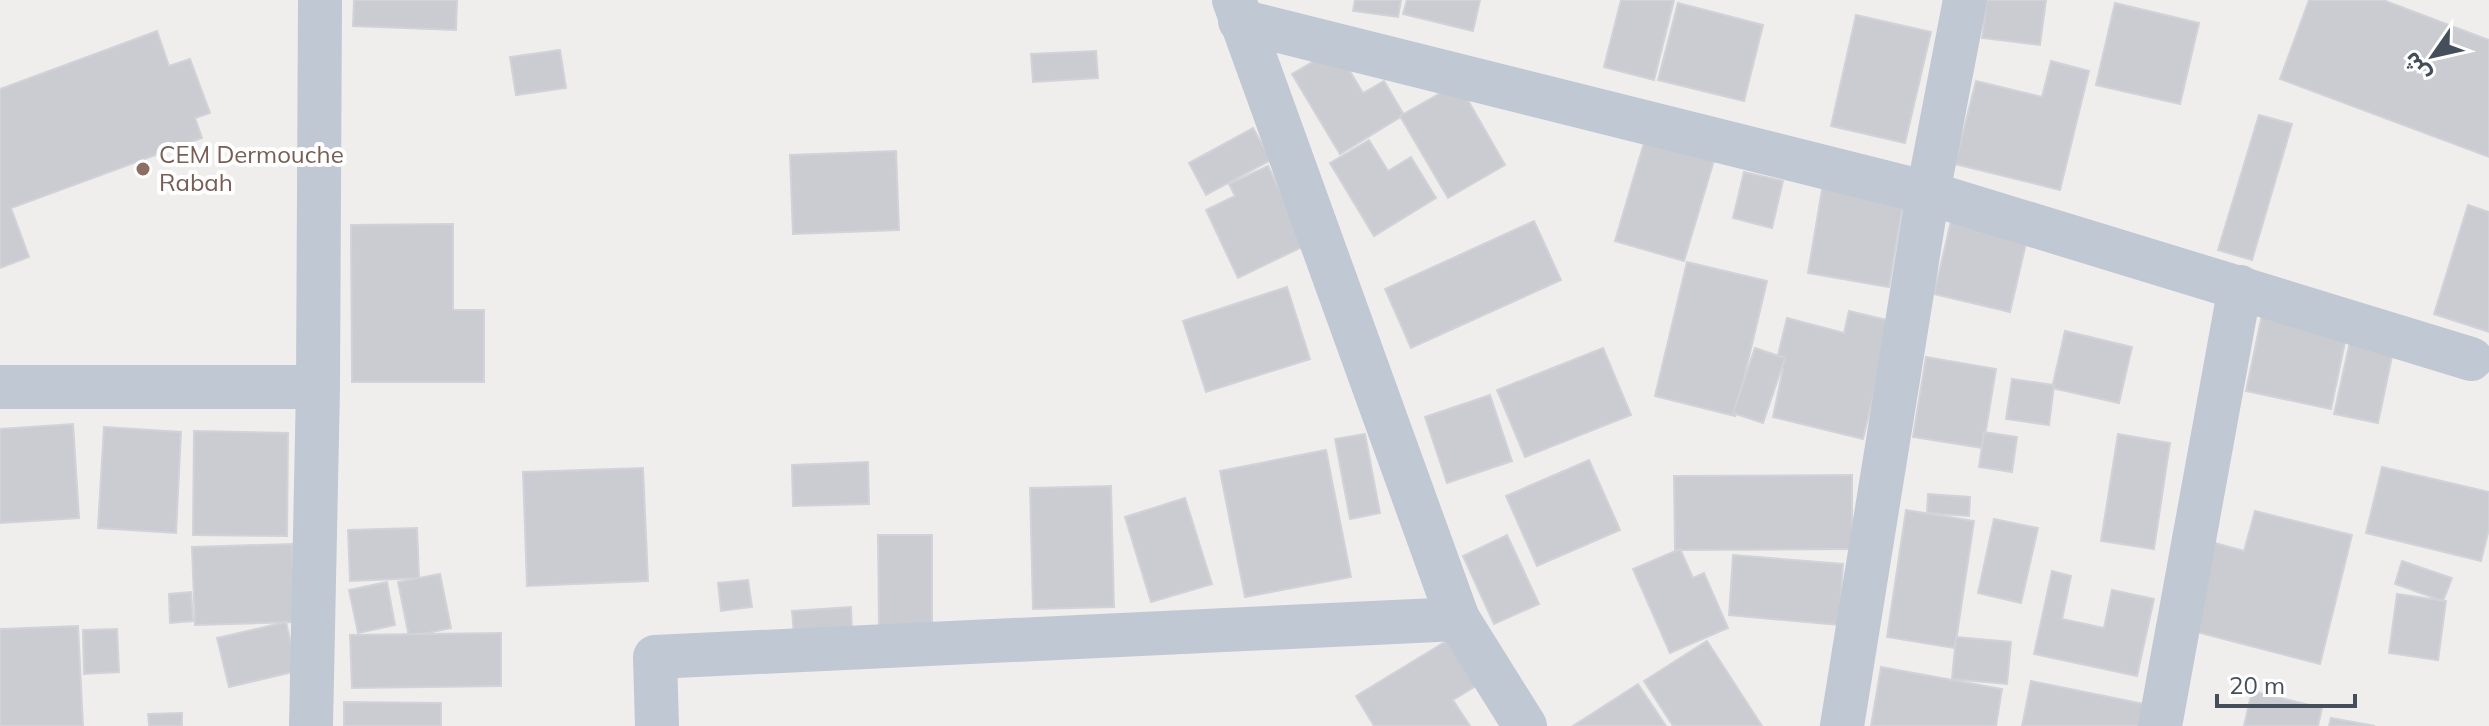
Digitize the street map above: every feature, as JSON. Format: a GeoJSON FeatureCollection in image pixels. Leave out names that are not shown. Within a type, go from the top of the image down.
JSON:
{"type":"FeatureCollection","features":[{"type":"Feature","properties":{"kind":"street"},"geometry":{"type":"LineString","coordinates":[[311,726],[318,387],[320,0]]}},
{"type":"Feature","properties":{"kind":"street"},"geometry":{"type":"LineString","coordinates":[[1842,726],[1928,193],[1965,0]]}},
{"type":"Feature","properties":{"kind":"street"},"geometry":{"type":"LineString","coordinates":[[1237,10],[1928,193],[2471,359]]}},
{"type":"Feature","properties":{"kind":"street"},"geometry":{"type":"LineString","coordinates":[[1237,10],[1458,619],[1525,726]]}},
{"type":"Feature","properties":{"kind":"street"},"geometry":{"type":"LineString","coordinates":[[2160,726],[2240,287]]}},
{"type":"Feature","properties":{"kind":"street"},"geometry":{"type":"LineString","coordinates":[[0,387],[318,387]]}},
{"type":"Feature","properties":{"kind":"street"},"geometry":{"type":"LineString","coordinates":[[657,726],[655,657],[1458,619]]}},
{"type":"Feature","properties":{"kind":"building"},"geometry":{"type":"Polygon","coordinates":[[[354,0],[457,0],[456,30],[353,26],[354,0]]]}},
{"type":"Feature","properties":{"kind":"building"},"geometry":{"type":"Polygon","coordinates":[[[1355,0],[1401,0],[1398,17],[1353,11],[1355,0]]]}},
{"type":"Feature","properties":{"kind":"building"},"geometry":{"type":"Polygon","coordinates":[[[1407,0],[1480,0],[1473,31],[1403,14],[1407,0]]]}},
{"type":"Feature","properties":{"kind":"building"},"geometry":{"type":"Polygon","coordinates":[[[1621,0],[1674,0],[1654,80],[1604,67],[1621,0]]]}},
{"type":"Feature","properties":{"kind":"building"},"geometry":{"type":"Polygon","coordinates":[[[1987,0],[2046,0],[2040,45],[1982,38],[1987,0]]]}},
{"type":"Feature","properties":{"kind":"building"},"geometry":{"type":"Polygon","coordinates":[[[2309,0],[2383,0],[2489,40],[2489,157],[2280,79],[2309,0]]]}},
{"type":"Feature","properties":{"kind":"building"},"geometry":{"type":"Polygon","coordinates":[[[1678,3],[1763,25],[1744,101],[1658,80],[1678,3]]]}},
{"type":"Feature","properties":{"kind":"building"},"geometry":{"type":"Polygon","coordinates":[[[2115,3],[2199,23],[2180,104],[2096,85],[2115,3]]]}},
{"type":"Feature","properties":{"kind":"building"},"geometry":{"type":"Polygon","coordinates":[[[1856,15],[1931,32],[1905,143],[1831,126],[1856,15]]]}},
{"type":"Feature","properties":{"kind":"building"},"geometry":{"type":"Polygon","coordinates":[[[157,31],[169,66],[190,59],[210,113],[195,118],[202,138],[11,208],[29,257],[0,268],[0,89],[157,31]]]}},
{"type":"Feature","properties":{"kind":"building"},"geometry":{"type":"Polygon","coordinates":[[[1336,48],[1363,93],[1384,81],[1404,115],[1340,154],[1292,74],[1336,48]]]}},
{"type":"Feature","properties":{"kind":"building"},"geometry":{"type":"Polygon","coordinates":[[[560,50],[566,88],[516,95],[510,57],[560,50]]]}},
{"type":"Feature","properties":{"kind":"building"},"geometry":{"type":"Polygon","coordinates":[[[1096,51],[1098,78],[1033,82],[1031,54],[1096,51]]]}},
{"type":"Feature","properties":{"kind":"building"},"geometry":{"type":"Polygon","coordinates":[[[2051,61],[2089,71],[2060,190],[1955,164],[1976,81],[2042,97],[2051,61]]]}},
{"type":"Feature","properties":{"kind":"building"},"geometry":{"type":"Polygon","coordinates":[[[1458,83],[1505,165],[1448,198],[1400,116],[1458,83]]]}},
{"type":"Feature","properties":{"kind":"building"},"geometry":{"type":"Polygon","coordinates":[[[2259,115],[2292,124],[2252,260],[2218,250],[2259,115]]]}},
{"type":"Feature","properties":{"kind":"building"},"geometry":{"type":"Polygon","coordinates":[[[1649,126],[1718,147],[1684,261],[1615,241],[1649,126]]]}},
{"type":"Feature","properties":{"kind":"building"},"geometry":{"type":"Polygon","coordinates":[[[1253,128],[1271,160],[1206,195],[1189,163],[1253,128]]]}},
{"type":"Feature","properties":{"kind":"building"},"geometry":{"type":"Polygon","coordinates":[[[1369,140],[1388,171],[1411,157],[1436,198],[1374,236],[1330,163],[1369,140]]]}},
{"type":"Feature","properties":{"kind":"building"},"geometry":{"type":"Polygon","coordinates":[[[896,151],[899,230],[793,234],[790,155],[896,151]]]}},
{"type":"Feature","properties":{"kind":"building"},"geometry":{"type":"Polygon","coordinates":[[[1268,166],[1306,245],[1238,278],[1206,210],[1235,196],[1229,184],[1268,166]]]}},
{"type":"Feature","properties":{"kind":"building"},"geometry":{"type":"Polygon","coordinates":[[[1744,172],[1783,181],[1772,228],[1733,218],[1744,172]]]}},
{"type":"Feature","properties":{"kind":"building"},"geometry":{"type":"Polygon","coordinates":[[[1823,184],[1904,198],[1889,287],[1808,273],[1823,184]]]}},
{"type":"Feature","properties":{"kind":"building"},"geometry":{"type":"Polygon","coordinates":[[[2468,205],[2489,212],[2489,332],[2434,314],[2468,205]]]}},
{"type":"Feature","properties":{"kind":"building"},"geometry":{"type":"Polygon","coordinates":[[[1534,221],[1561,280],[1411,348],[1385,289],[1534,221]]]}},
{"type":"Feature","properties":{"kind":"building"},"geometry":{"type":"Polygon","coordinates":[[[1951,221],[2027,239],[2010,312],[1934,294],[1951,221]]]}},
{"type":"Feature","properties":{"kind":"building"},"geometry":{"type":"Polygon","coordinates":[[[453,224],[453,310],[484,310],[484,382],[352,382],[351,225],[453,224]]]}},
{"type":"Feature","properties":{"kind":"building"},"geometry":{"type":"Polygon","coordinates":[[[1687,262],[1767,281],[1735,416],[1655,396],[1687,262]]]}},
{"type":"Feature","properties":{"kind":"building"},"geometry":{"type":"Polygon","coordinates":[[[1287,287],[1310,359],[1206,392],[1183,321],[1287,287]]]}},
{"type":"Feature","properties":{"kind":"building"},"geometry":{"type":"Polygon","coordinates":[[[2263,310],[2348,328],[2331,409],[2246,391],[2263,310]]]}},
{"type":"Feature","properties":{"kind":"building"},"geometry":{"type":"Polygon","coordinates":[[[1849,311],[1891,321],[1863,439],[1773,417],[1783,369],[1775,367],[1787,318],[1844,333],[1849,311]]]}},
{"type":"Feature","properties":{"kind":"building"},"geometry":{"type":"Polygon","coordinates":[[[2065,331],[2132,347],[2119,403],[2052,388],[2065,331]]]}},
{"type":"Feature","properties":{"kind":"building"},"geometry":{"type":"Polygon","coordinates":[[[2351,337],[2394,347],[2378,423],[2334,414],[2351,337]]]}},
{"type":"Feature","properties":{"kind":"building"},"geometry":{"type":"Polygon","coordinates":[[[1603,348],[1631,415],[1525,457],[1497,390],[1603,348]]]}},
{"type":"Feature","properties":{"kind":"building"},"geometry":{"type":"Polygon","coordinates":[[[1755,348],[1785,358],[1763,423],[1733,413],[1755,348]]]}},
{"type":"Feature","properties":{"kind":"building"},"geometry":{"type":"Polygon","coordinates":[[[1926,357],[1996,369],[1983,448],[1913,437],[1926,357]]]}},
{"type":"Feature","properties":{"kind":"building"},"geometry":{"type":"Polygon","coordinates":[[[2012,379],[2054,385],[2049,425],[2006,419],[2012,379]]]}},
{"type":"Feature","properties":{"kind":"building"},"geometry":{"type":"Polygon","coordinates":[[[1490,395],[1512,461],[1447,483],[1425,417],[1490,395]]]}},
{"type":"Feature","properties":{"kind":"building"},"geometry":{"type":"Polygon","coordinates":[[[73,424],[79,518],[0,523],[0,429],[73,424]]]}},
{"type":"Feature","properties":{"kind":"building"},"geometry":{"type":"Polygon","coordinates":[[[104,427],[181,432],[176,533],[98,528],[104,427]]]}},
{"type":"Feature","properties":{"kind":"building"},"geometry":{"type":"Polygon","coordinates":[[[194,431],[288,433],[287,536],[193,535],[194,431]]]}},
{"type":"Feature","properties":{"kind":"building"},"geometry":{"type":"Polygon","coordinates":[[[1984,432],[2017,437],[2012,472],[1979,467],[1984,432]]]}},
{"type":"Feature","properties":{"kind":"building"},"geometry":{"type":"Polygon","coordinates":[[[1365,434],[1380,513],[1350,519],[1335,439],[1365,434]]]}},
{"type":"Feature","properties":{"kind":"building"},"geometry":{"type":"Polygon","coordinates":[[[2118,434],[2170,443],[2154,549],[2101,541],[2118,434]]]}},
{"type":"Feature","properties":{"kind":"building"},"geometry":{"type":"Polygon","coordinates":[[[1326,450],[1351,577],[1245,597],[1220,471],[1326,450]]]}},
{"type":"Feature","properties":{"kind":"building"},"geometry":{"type":"Polygon","coordinates":[[[1589,460],[1620,530],[1537,566],[1506,496],[1589,460]]]}},
{"type":"Feature","properties":{"kind":"building"},"geometry":{"type":"Polygon","coordinates":[[[868,462],[869,504],[793,506],[792,465],[868,462]]]}},
{"type":"Feature","properties":{"kind":"building"},"geometry":{"type":"Polygon","coordinates":[[[2382,467],[2489,492],[2489,529],[2481,561],[2366,533],[2382,467]]]}},
{"type":"Feature","properties":{"kind":"building"},"geometry":{"type":"Polygon","coordinates":[[[643,468],[648,581],[527,586],[523,472],[643,468]]]}},
{"type":"Feature","properties":{"kind":"building"},"geometry":{"type":"Polygon","coordinates":[[[1852,475],[1852,549],[1675,550],[1674,476],[1852,475]]]}},
{"type":"Feature","properties":{"kind":"building"},"geometry":{"type":"Polygon","coordinates":[[[1111,486],[1114,607],[1033,609],[1030,488],[1111,486]]]}},
{"type":"Feature","properties":{"kind":"building"},"geometry":{"type":"Polygon","coordinates":[[[1928,494],[1970,497],[1969,516],[1927,513],[1928,494]]]}},
{"type":"Feature","properties":{"kind":"building"},"geometry":{"type":"Polygon","coordinates":[[[1185,498],[1212,584],[1151,602],[1125,517],[1185,498]]]}},
{"type":"Feature","properties":{"kind":"building"},"geometry":{"type":"Polygon","coordinates":[[[1906,510],[1974,521],[1955,648],[1887,637],[1906,510]]]}},
{"type":"Feature","properties":{"kind":"building"},"geometry":{"type":"Polygon","coordinates":[[[2255,511],[2352,535],[2320,664],[2193,631],[2215,543],[2244,551],[2255,511]]]}},
{"type":"Feature","properties":{"kind":"building"},"geometry":{"type":"Polygon","coordinates":[[[1994,519],[2038,528],[2021,603],[1978,593],[1994,519]]]}},
{"type":"Feature","properties":{"kind":"building"},"geometry":{"type":"Polygon","coordinates":[[[417,528],[419,578],[350,581],[348,530],[417,528]]]}},
{"type":"Feature","properties":{"kind":"building"},"geometry":{"type":"Polygon","coordinates":[[[878,535],[932,535],[932,626],[879,626],[878,535]]]}},
{"type":"Feature","properties":{"kind":"building"},"geometry":{"type":"Polygon","coordinates":[[[1507,535],[1539,604],[1494,624],[1463,556],[1507,535]]]}},
{"type":"Feature","properties":{"kind":"building"},"geometry":{"type":"Polygon","coordinates":[[[292,544],[295,622],[195,625],[192,547],[292,544]]]}},
{"type":"Feature","properties":{"kind":"building"},"geometry":{"type":"Polygon","coordinates":[[[1680,549],[1693,578],[1704,573],[1728,628],[1670,653],[1633,569],[1680,549]]]}},
{"type":"Feature","properties":{"kind":"building"},"geometry":{"type":"Polygon","coordinates":[[[1733,555],[1843,564],[1839,625],[1729,615],[1733,555]]]}},
{"type":"Feature","properties":{"kind":"building"},"geometry":{"type":"Polygon","coordinates":[[[2402,561],[2452,578],[2443,601],[2395,584],[2402,561]]]}},
{"type":"Feature","properties":{"kind":"building"},"geometry":{"type":"Polygon","coordinates":[[[2052,571],[2071,576],[2062,619],[2104,628],[2112,590],[2154,599],[2137,676],[2034,654],[2052,571]]]}},
{"type":"Feature","properties":{"kind":"building"},"geometry":{"type":"Polygon","coordinates":[[[440,574],[451,628],[409,637],[398,582],[440,574]]]}},
{"type":"Feature","properties":{"kind":"building"},"geometry":{"type":"Polygon","coordinates":[[[748,580],[752,607],[721,611],[718,583],[748,580]]]}},
{"type":"Feature","properties":{"kind":"building"},"geometry":{"type":"Polygon","coordinates":[[[387,582],[395,625],[358,633],[349,590],[387,582]]]}},
{"type":"Feature","properties":{"kind":"building"},"geometry":{"type":"Polygon","coordinates":[[[191,592],[193,621],[170,623],[169,594],[191,592]]]}},
{"type":"Feature","properties":{"kind":"building"},"geometry":{"type":"Polygon","coordinates":[[[2397,594],[2446,601],[2438,660],[2389,653],[2397,594]]]}},
{"type":"Feature","properties":{"kind":"building"},"geometry":{"type":"Polygon","coordinates":[[[851,607],[852,631],[794,635],[792,611],[851,607]]]}},
{"type":"Feature","properties":{"kind":"building"},"geometry":{"type":"Polygon","coordinates":[[[286,622],[297,671],[229,687],[217,638],[286,622]]]}},
{"type":"Feature","properties":{"kind":"building"},"geometry":{"type":"Polygon","coordinates":[[[78,626],[83,726],[0,726],[0,629],[78,626]]]}},
{"type":"Feature","properties":{"kind":"building"},"geometry":{"type":"Polygon","coordinates":[[[117,629],[119,672],[84,674],[83,630],[117,629]]]}},
{"type":"Feature","properties":{"kind":"building"},"geometry":{"type":"Polygon","coordinates":[[[501,633],[501,686],[352,688],[350,635],[501,633]]]}},
{"type":"Feature","properties":{"kind":"building"},"geometry":{"type":"Polygon","coordinates":[[[1956,637],[2011,642],[2007,684],[1952,679],[1956,637]]]}},
{"type":"Feature","properties":{"kind":"building"},"geometry":{"type":"Polygon","coordinates":[[[1448,640],[1476,686],[1453,700],[1470,726],[1374,726],[1356,696],[1448,640]]]}},
{"type":"Feature","properties":{"kind":"building"},"geometry":{"type":"Polygon","coordinates":[[[1707,641],[1762,726],[1673,726],[1644,681],[1707,641]]]}},
{"type":"Feature","properties":{"kind":"building"},"geometry":{"type":"Polygon","coordinates":[[[1881,667],[2002,689],[1996,726],[1871,726],[1881,667]]]}},
{"type":"Feature","properties":{"kind":"building"},"geometry":{"type":"Polygon","coordinates":[[[2031,681],[2149,705],[2144,726],[2022,726],[2031,681]]]}},
{"type":"Feature","properties":{"kind":"building"},"geometry":{"type":"Polygon","coordinates":[[[1638,684],[1666,726],[1573,726],[1638,684]]]}},
{"type":"Feature","properties":{"kind":"building"},"geometry":{"type":"Polygon","coordinates":[[[2252,691],[2322,708],[2318,726],[2244,726],[2252,691]]]}},
{"type":"Feature","properties":{"kind":"building"},"geometry":{"type":"Polygon","coordinates":[[[344,702],[441,703],[441,726],[344,726],[344,702]]]}},
{"type":"Feature","properties":{"kind":"building"},"geometry":{"type":"Polygon","coordinates":[[[182,713],[182,726],[149,726],[148,714],[182,713]]]}},
{"type":"Feature","properties":{"kind":"building"},"geometry":{"type":"Polygon","coordinates":[[[2331,718],[2375,726],[2329,726],[2331,718]]]}},
{"type":"Feature","properties":{"kind":"place","name":"CEM Dermouche Rabah"},"geometry":{"type":"Point","coordinates":[143,169]}}]}
